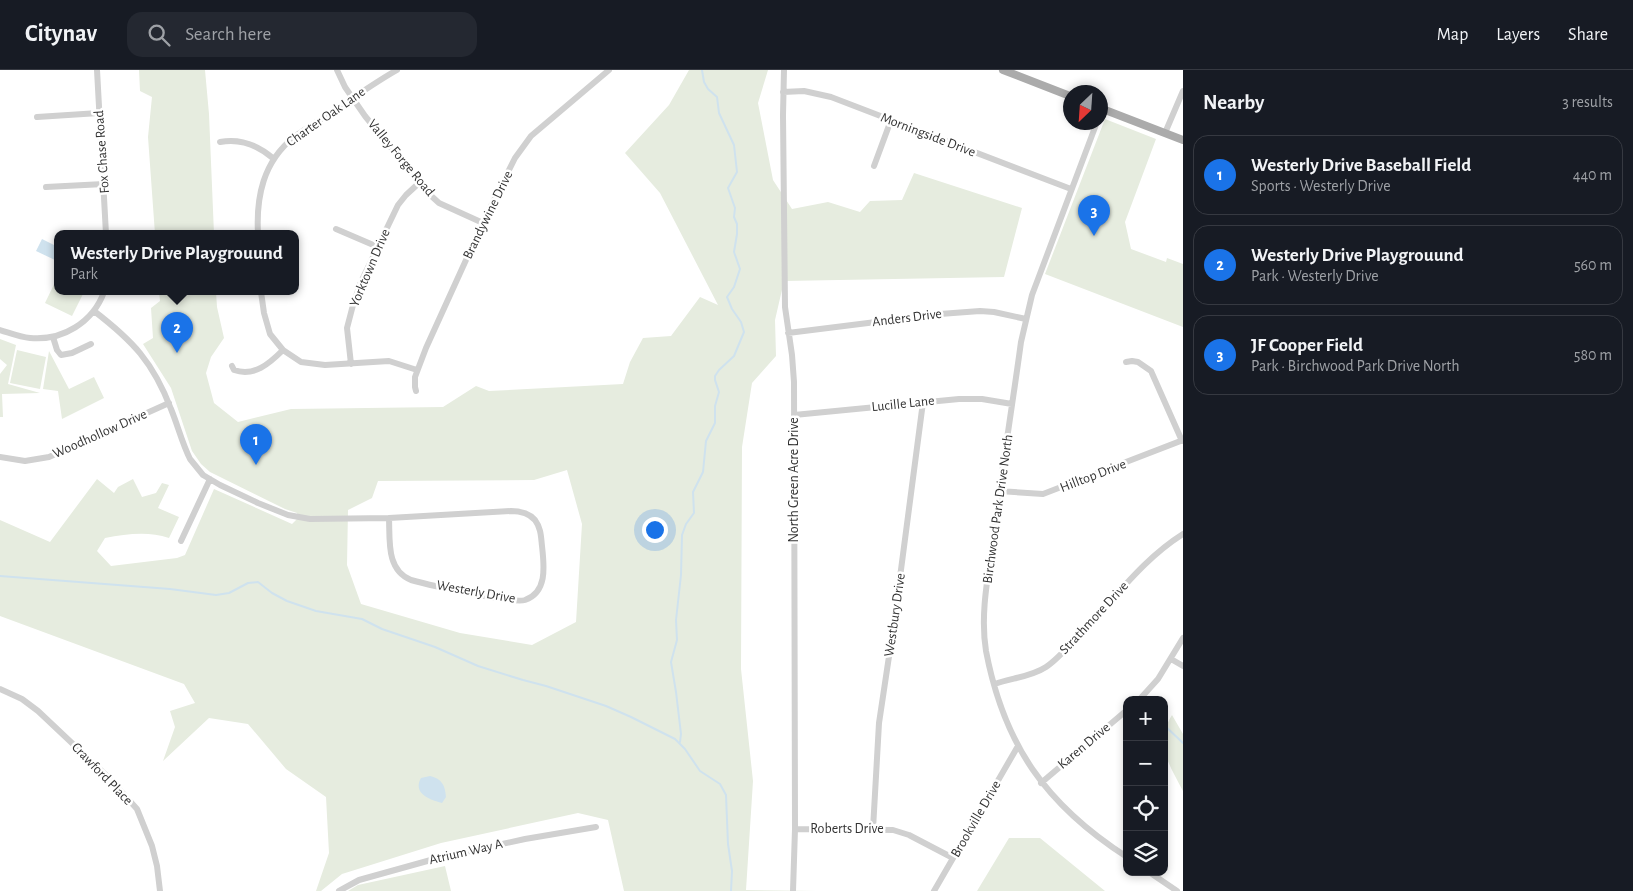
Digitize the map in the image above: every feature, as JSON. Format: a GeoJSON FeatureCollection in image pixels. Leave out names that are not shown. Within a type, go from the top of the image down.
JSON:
{"type":"FeatureCollection","features":[{"type":"Feature","properties":{"kind":"main road"},"geometry":{"type":"LineString","coordinates":[[1003,70],[1063,93]]}},
{"type":"Feature","properties":{"kind":"main road"},"geometry":{"type":"LineString","coordinates":[[1108,112],[1183,140]]}},
{"type":"Feature","properties":{"kind":"street","name":"Fox Chase Road"},"geometry":{"type":"LineString","coordinates":[[97,70],[106,230]]}},
{"type":"Feature","properties":{"kind":"street","name":"Valley Forge Road"},"geometry":{"type":"LineString","coordinates":[[337,70],[352,98],[419,183],[439,203],[483,223]]}},
{"type":"Feature","properties":{"kind":"street","name":"Charter Oak Lane"},"geometry":{"type":"LineString","coordinates":[[258,230],[259,192],[264,177],[283,147],[295,136],[397,70]]}},
{"type":"Feature","properties":{"kind":"street","name":"Brandywine Drive"},"geometry":{"type":"LineString","coordinates":[[416,391],[414,382],[417,370],[429,340],[506,174],[526,143],[579,94],[609,70]]}},
{"type":"Feature","properties":{"kind":"street","name":"North Green Acre Drive"},"geometry":{"type":"LineString","coordinates":[[784,70],[785,307],[794,382],[795,829],[793,891]]}},
{"type":"Feature","properties":{"kind":"street"},"geometry":{"type":"LineString","coordinates":[[1165,133],[1183,90]]}},
{"type":"Feature","properties":{"kind":"street","name":"Morningside Drive"},"geometry":{"type":"LineString","coordinates":[[783,92],[804,91],[822,95],[1071,189]]}},
{"type":"Feature","properties":{"kind":"street"},"geometry":{"type":"LineString","coordinates":[[37,117],[99,113]]}},
{"type":"Feature","properties":{"kind":"street"},"geometry":{"type":"LineString","coordinates":[[874,166],[891,120]]}},
{"type":"Feature","properties":{"kind":"street","name":"Birchwood Park Drive North"},"geometry":{"type":"LineString","coordinates":[[1093,130],[1032,295],[1026,319],[999,491],[985,616],[986,649],[1004,714],[1018,746],[1041,783],[1069,813],[1090,831],[1123,853]]}},
{"type":"Feature","properties":{"kind":"street"},"geometry":{"type":"LineString","coordinates":[[220,142],[229,141],[254,144],[274,159]]}},
{"type":"Feature","properties":{"kind":"street","name":"Yorktown Drive"},"geometry":{"type":"LineString","coordinates":[[351,364],[347,328],[358,290],[398,205],[419,183]]}},
{"type":"Feature","properties":{"kind":"street"},"geometry":{"type":"LineString","coordinates":[[46,187],[104,184]]}},
{"type":"Feature","properties":{"kind":"street"},"geometry":{"type":"LineString","coordinates":[[336,229],[378,247]]}},
{"type":"Feature","properties":{"kind":"street"},"geometry":{"type":"LineString","coordinates":[[0,330],[32,338],[53,337],[78,326],[94,311],[102,295]]}},
{"type":"Feature","properties":{"kind":"street"},"geometry":{"type":"LineString","coordinates":[[262,295],[268,327],[274,340],[283,350],[301,362],[317,365],[389,361],[417,370]]}},
{"type":"Feature","properties":{"kind":"street","name":"Westerly Drive"},"geometry":{"type":"LineString","coordinates":[[94,311],[135,346],[153,372],[169,403],[190,459],[196,468],[210,479],[278,512],[299,517],[321,519],[389,518],[455,513],[523,512],[533,518],[540,528],[544,562],[544,575],[541,585],[533,595],[525,600],[518,601],[420,583],[405,578],[397,572],[393,562],[389,518]]}},
{"type":"Feature","properties":{"kind":"street","name":"Anders Drive"},"geometry":{"type":"LineString","coordinates":[[788,333],[931,315],[980,311],[1026,319]]}},
{"type":"Feature","properties":{"kind":"street"},"geometry":{"type":"LineString","coordinates":[[53,337],[56,350],[64,356],[91,344]]}},
{"type":"Feature","properties":{"kind":"street"},"geometry":{"type":"LineString","coordinates":[[232,366],[234,370],[243,372],[258,370],[267,365],[283,350]]}},
{"type":"Feature","properties":{"kind":"street"},"geometry":{"type":"LineString","coordinates":[[1126,362],[1132,360],[1138,362],[1151,371],[1183,440]]}},
{"type":"Feature","properties":{"kind":"street","name":"Lucille Lane"},"geometry":{"type":"LineString","coordinates":[[794,415],[959,399],[982,399],[1012,404]]}},
{"type":"Feature","properties":{"kind":"street","name":"Westbury Drive"},"geometry":{"type":"LineString","coordinates":[[874,829],[879,723],[923,402]]}},
{"type":"Feature","properties":{"kind":"street","name":"Woodhollow Drive"},"geometry":{"type":"LineString","coordinates":[[0,457],[25,461],[49,457],[169,403]]}},
{"type":"Feature","properties":{"kind":"street","name":"Hilltop Drive"},"geometry":{"type":"LineString","coordinates":[[999,491],[1038,494],[1051,492],[1183,440]]}},
{"type":"Feature","properties":{"kind":"street"},"geometry":{"type":"LineString","coordinates":[[181,541],[210,479]]}},
{"type":"Feature","properties":{"kind":"street","name":"Strathmore Drive"},"geometry":{"type":"LineString","coordinates":[[995,684],[1044,669],[1052,663],[1134,574],[1183,534]]}},
{"type":"Feature","properties":{"kind":"street"},"geometry":{"type":"LineString","coordinates":[[1143,696],[1152,687],[1183,638]]}},
{"type":"Feature","properties":{"kind":"street"},"geometry":{"type":"LineString","coordinates":[[1171,659],[1183,666]]}},
{"type":"Feature","properties":{"kind":"street","name":"Crawford Place"},"geometry":{"type":"LineString","coordinates":[[0,690],[22,699],[38,711],[109,778],[137,809],[152,846],[160,891]]}},
{"type":"Feature","properties":{"kind":"street","name":"Karen Drive"},"geometry":{"type":"LineString","coordinates":[[1041,783],[1123,713]]}},
{"type":"Feature","properties":{"kind":"street","name":"Brookville Drive"},"geometry":{"type":"LineString","coordinates":[[934,891],[1018,746]]}},
{"type":"Feature","properties":{"kind":"street","name":"Atrium Way A"},"geometry":{"type":"LineString","coordinates":[[339,891],[359,880],[438,858],[516,841],[596,827]]}},
{"type":"Feature","properties":{"kind":"street","name":"Roberts Drive"},"geometry":{"type":"LineString","coordinates":[[795,829],[893,830],[909,835],[953,858]]}},
{"type":"Feature","properties":{"kind":"street"},"geometry":{"type":"LineString","coordinates":[[1156,876],[1177,891]]}},
{"type":"Feature","properties":{"kind":"shaded area"},"geometry":{"type":"Polygon","coordinates":[[[139,70],[205,70],[209,114],[214,230],[155,230],[148,137],[152,97],[140,91],[139,70]]]}},
{"type":"Feature","properties":{"kind":"shaded area"},"geometry":{"type":"Polygon","coordinates":[[[689,70],[768,70],[758,103],[773,180],[792,209],[828,202],[860,212],[870,201],[902,200],[914,173],[1022,208],[1004,277],[784,281],[775,320],[776,356],[752,383],[742,447],[741,669],[753,781],[746,890],[817,891],[624,891],[608,820],[578,813],[441,843],[342,874],[321,891],[316,891],[329,853],[326,797],[286,769],[248,724],[209,718],[163,761],[175,727],[170,711],[195,703],[184,684],[0,616],[0,520],[50,542],[97,479],[114,493],[118,487],[133,479],[142,497],[156,493],[162,483],[169,485],[158,508],[179,517],[169,538],[145,534],[129,534],[105,538],[97,551],[111,566],[177,558],[185,555],[214,489],[292,524],[298,518],[297,513],[210,472],[201,464],[192,451],[171,388],[143,344],[153,338],[151,308],[160,301],[159,295],[216,295],[224,338],[211,357],[206,373],[214,403],[238,422],[291,409],[443,407],[476,386],[489,391],[623,384],[630,362],[643,338],[671,336],[700,297],[718,305],[660,193],[625,153],[669,105],[689,70]],[[567,470],[534,480],[378,481],[372,498],[348,510],[347,565],[361,604],[460,633],[532,645],[576,622],[582,524],[567,470]]]}},
{"type":"Feature","properties":{"kind":"shaded area"},"geometry":{"type":"Polygon","coordinates":[[[1108,120],[1156,139],[1125,222],[1131,249],[1166,262],[1167,258],[1183,264],[1183,327],[1045,274],[1101,130],[1108,130],[1108,120]]]}},
{"type":"Feature","properties":{"kind":"shaded area"},"geometry":{"type":"Polygon","coordinates":[[[54,284],[54,295],[82,295],[72,316],[45,303],[54,284]]]}},
{"type":"Feature","properties":{"kind":"shaded area"},"geometry":{"type":"Polygon","coordinates":[[[0,339],[16,345],[8,384],[40,393],[2,394],[3,417],[0,417],[0,374],[7,365],[0,359],[0,339]]]}},
{"type":"Feature","properties":{"kind":"shaded area"},"geometry":{"type":"Polygon","coordinates":[[[17,350],[46,357],[40,389],[10,383],[17,350]]]}},
{"type":"Feature","properties":{"kind":"shaded area"},"geometry":{"type":"Polygon","coordinates":[[[49,351],[69,389],[94,377],[104,398],[62,419],[58,391],[43,389],[49,351]]]}},
{"type":"Feature","properties":{"kind":"shaded area"},"geometry":{"type":"Polygon","coordinates":[[[1172,715],[1183,734],[1183,791],[1168,760],[1168,723],[1172,715]]]}},
{"type":"Feature","properties":{"kind":"shaded area"},"geometry":{"type":"Polygon","coordinates":[[[1009,838],[1040,838],[1105,891],[977,891],[1009,838]]]}},
{"type":"Feature","properties":{"kind":"shaded area"},"geometry":{"type":"Polygon","coordinates":[[[445,866],[451,891],[348,891],[358,885],[445,866]]]}},
{"type":"Feature","properties":{"kind":"water"},"geometry":{"type":"Polygon","coordinates":[[[42,239],[54,245],[54,260],[36,251],[42,239]]]}},
{"type":"Feature","properties":{"kind":"water"},"geometry":{"type":"Polygon","coordinates":[[[430,776],[440,781],[444,786],[446,797],[442,803],[424,795],[419,788],[421,778],[430,776]]]}},
{"type":"Feature","properties":{"kind":"waterway"},"geometry":{"type":"LineString","coordinates":[[680,742],[681,734],[671,662],[677,640],[676,620],[681,575],[682,535],[686,524],[694,513],[693,492],[703,472],[706,441],[715,423],[715,406],[719,392],[715,376],[734,356],[744,332],[741,322],[732,309],[727,297],[734,287],[740,269],[734,252],[737,234],[737,224],[734,217],[735,208],[728,188],[737,172],[734,145],[719,113],[717,97],[708,89],[704,82],[702,70]]}},
{"type":"Feature","properties":{"kind":"waterway"},"geometry":{"type":"LineString","coordinates":[[0,576],[170,589],[216,595],[229,593],[248,583],[258,582],[272,593],[287,601],[316,611],[362,619],[382,629],[435,647],[478,666],[606,706],[675,739],[685,749],[700,771],[720,784],[726,795],[728,844],[732,871],[731,891]]}},
{"type":"Feature","properties":{"kind":"waterway"},"geometry":{"type":"LineString","coordinates":[[1168,729],[1183,743]]}},
{"type":"Feature","properties":{"kind":"place","name":"JF Cooper Field"},"geometry":{"type":"Point","coordinates":[1094,236]}},
{"type":"Feature","properties":{"kind":"place","name":"Westerly Drive Playgrouund"},"geometry":{"type":"Point","coordinates":[177,353]}},
{"type":"Feature","properties":{"kind":"place","name":"Westerly Drive Baseball Field"},"geometry":{"type":"Point","coordinates":[256,465]}}]}
